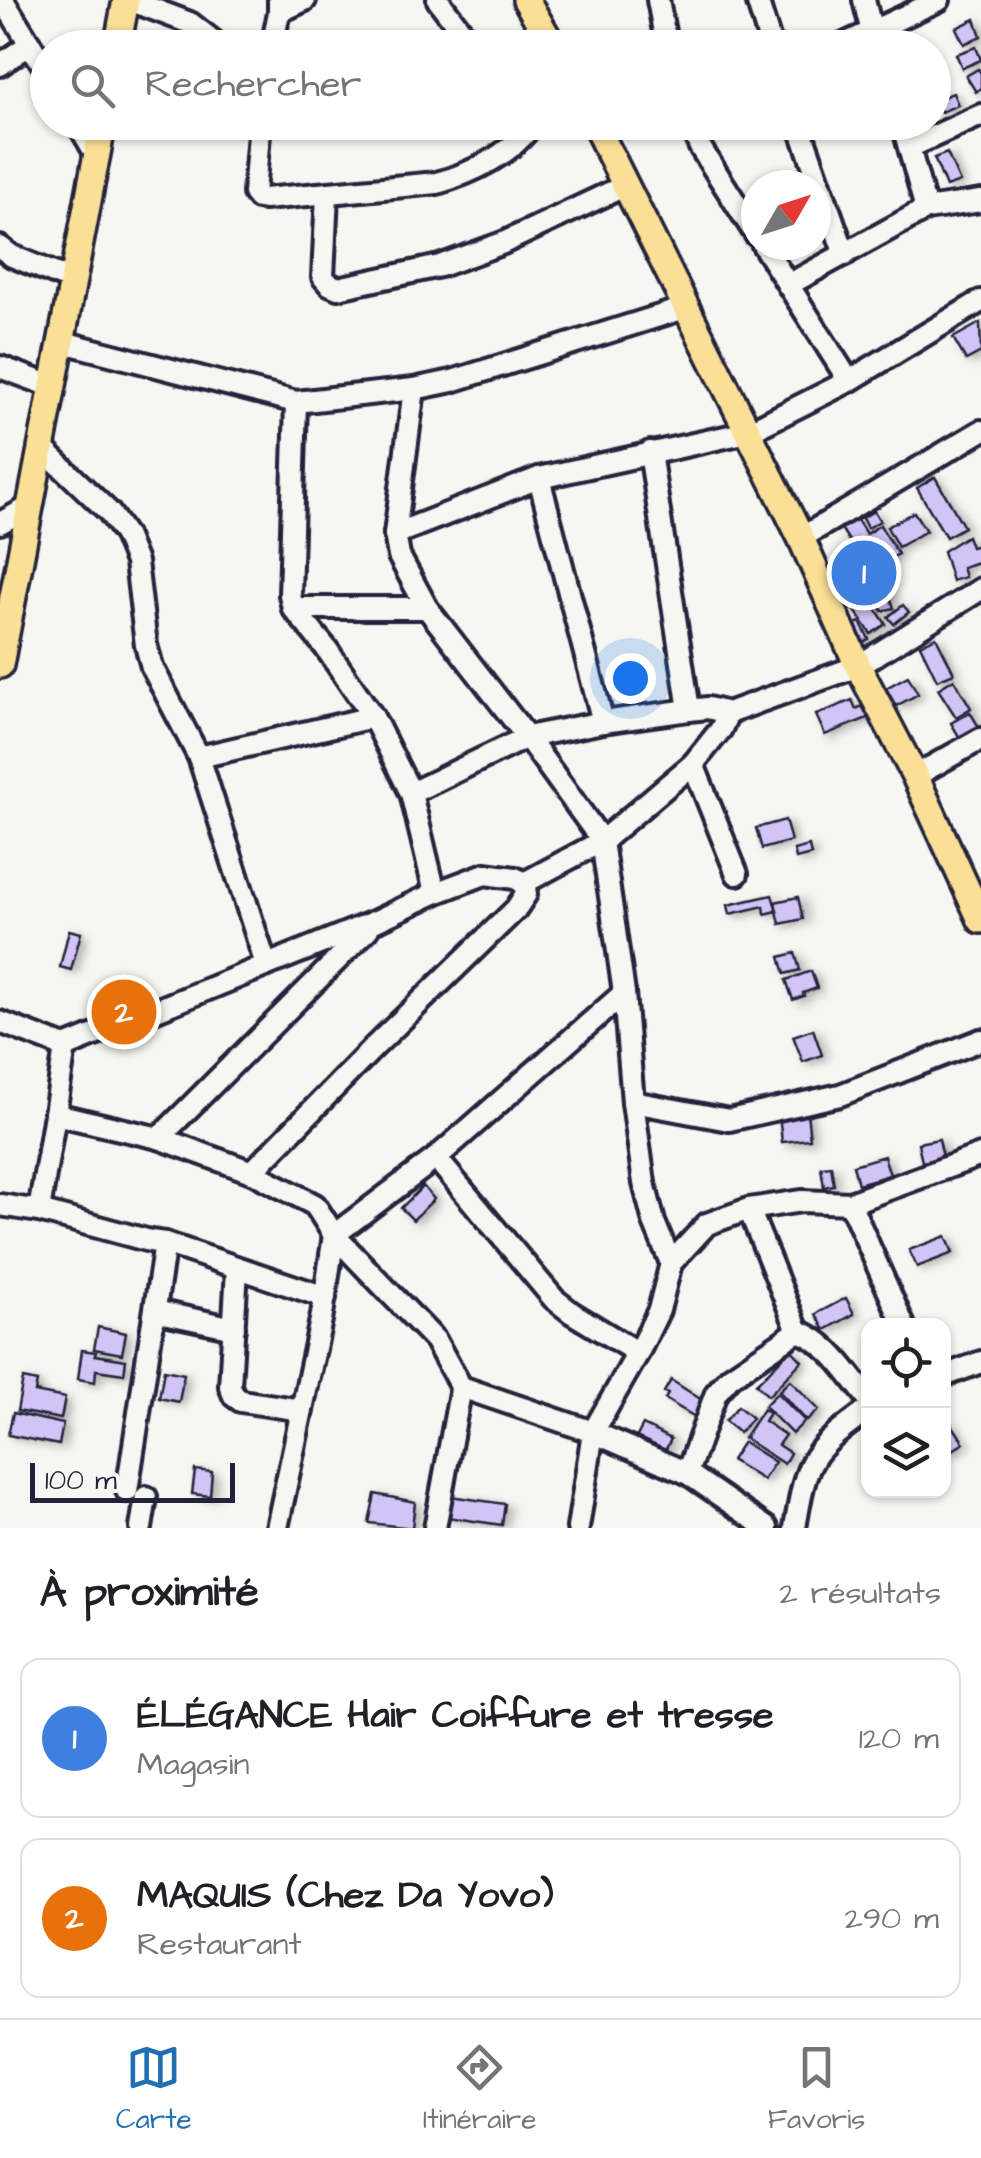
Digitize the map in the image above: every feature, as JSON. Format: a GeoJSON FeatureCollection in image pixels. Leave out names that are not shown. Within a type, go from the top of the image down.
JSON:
{"type":"FeatureCollection","features":[{"type":"Feature","properties":{"kind":"main road"},"geometry":{"type":"LineString","coordinates":[[121,30],[127,0]]}},
{"type":"Feature","properties":{"kind":"main road"},"geometry":{"type":"LineString","coordinates":[[526,0],[544,30]]}},
{"type":"Feature","properties":{"kind":"main road"},"geometry":{"type":"LineString","coordinates":[[1,655],[100,140]]}},
{"type":"Feature","properties":{"kind":"main road"},"geometry":{"type":"LineString","coordinates":[[602,140],[802,538],[858,666],[978,904]]}},
{"type":"Feature","properties":{"kind":"street"},"geometry":{"type":"LineString","coordinates":[[0,65],[30,44],[4,0]]}},
{"type":"Feature","properties":{"kind":"street"},"geometry":{"type":"LineString","coordinates":[[127,0],[190,23],[199,30]]}},
{"type":"Feature","properties":{"kind":"street"},"geometry":{"type":"LineString","coordinates":[[279,6],[306,0]]}},
{"type":"Feature","properties":{"kind":"street"},"geometry":{"type":"LineString","coordinates":[[438,0],[456,30]]}},
{"type":"Feature","properties":{"kind":"street"},"geometry":{"type":"LineString","coordinates":[[658,0],[664,30]]}},
{"type":"Feature","properties":{"kind":"street"},"geometry":{"type":"LineString","coordinates":[[757,0],[766,30]]}},
{"type":"Feature","properties":{"kind":"street"},"geometry":{"type":"LineString","coordinates":[[864,0],[872,30]]}},
{"type":"Feature","properties":{"kind":"street"},"geometry":{"type":"LineString","coordinates":[[889,30],[939,0]]}},
{"type":"Feature","properties":{"kind":"street"},"geometry":{"type":"LineString","coordinates":[[951,129],[981,115]]}},
{"type":"Feature","properties":{"kind":"street"},"geometry":{"type":"LineString","coordinates":[[88,140],[97,156]]}},
{"type":"Feature","properties":{"kind":"street"},"geometry":{"type":"LineString","coordinates":[[258,140],[254,193],[258,198],[437,184],[464,176],[518,140]]}},
{"type":"Feature","properties":{"kind":"street"},"geometry":{"type":"LineString","coordinates":[[697,140],[741,211]]}},
{"type":"Feature","properties":{"kind":"street"},"geometry":{"type":"LineString","coordinates":[[804,140],[845,254]]}},
{"type":"Feature","properties":{"kind":"street"},"geometry":{"type":"LineString","coordinates":[[908,140],[926,209]]}},
{"type":"Feature","properties":{"kind":"street"},"geometry":{"type":"LineString","coordinates":[[910,147],[926,140]]}},
{"type":"Feature","properties":{"kind":"street"},"geometry":{"type":"LineString","coordinates":[[327,194],[322,277],[338,288],[440,266],[503,243],[624,186]]}},
{"type":"Feature","properties":{"kind":"street"},"geometry":{"type":"LineString","coordinates":[[788,285],[926,209],[981,201]]}},
{"type":"Feature","properties":{"kind":"street"},"geometry":{"type":"LineString","coordinates":[[0,248],[74,281]]}},
{"type":"Feature","properties":{"kind":"street"},"geometry":{"type":"LineString","coordinates":[[772,260],[849,381]]}},
{"type":"Feature","properties":{"kind":"street"},"geometry":{"type":"LineString","coordinates":[[395,534],[538,478],[748,432],[849,381],[981,302]]}},
{"type":"Feature","properties":{"kind":"street"},"geometry":{"type":"LineString","coordinates":[[62,342],[296,402],[452,381],[688,307]]}},
{"type":"Feature","properties":{"kind":"street"},"geometry":{"type":"LineString","coordinates":[[0,367],[54,387]]}},
{"type":"Feature","properties":{"kind":"street"},"geometry":{"type":"LineString","coordinates":[[414,389],[395,534],[399,556],[427,608],[602,840],[624,993],[644,1183],[654,1222],[671,1262]]}},
{"type":"Feature","properties":{"kind":"street"},"geometry":{"type":"LineString","coordinates":[[296,402],[290,595],[293,608],[373,717],[411,793],[435,893]]}},
{"type":"Feature","properties":{"kind":"street"},"geometry":{"type":"LineString","coordinates":[[802,538],[981,431]]}},
{"type":"Feature","properties":{"kind":"street"},"geometry":{"type":"LineString","coordinates":[[42,447],[109,512],[125,535],[136,562],[152,667],[198,757],[266,965]]}},
{"type":"Feature","properties":{"kind":"street"},"geometry":{"type":"LineString","coordinates":[[650,452],[689,710]]}},
{"type":"Feature","properties":{"kind":"street"},"geometry":{"type":"LineString","coordinates":[[538,478],[604,722]]}},
{"type":"Feature","properties":{"kind":"street"},"geometry":{"type":"LineString","coordinates":[[0,523],[32,506]]}},
{"type":"Feature","properties":{"kind":"street"},"geometry":{"type":"LineString","coordinates":[[411,793],[527,737],[689,710],[708,708],[728,713],[858,666],[981,589]]}},
{"type":"Feature","properties":{"kind":"street"},"geometry":{"type":"LineString","coordinates":[[293,608],[427,608]]}},
{"type":"Feature","properties":{"kind":"street"},"geometry":{"type":"LineString","coordinates":[[524,883],[602,840],[693,764],[721,729],[728,713]]}},
{"type":"Feature","properties":{"kind":"street"},"geometry":{"type":"LineString","coordinates":[[198,757],[373,717]]}},
{"type":"Feature","properties":{"kind":"street"},"geometry":{"type":"LineString","coordinates":[[915,776],[981,740]]}},
{"type":"Feature","properties":{"kind":"street"},"geometry":{"type":"LineString","coordinates":[[693,764],[737,874]]}},
{"type":"Feature","properties":{"kind":"street"},"geometry":{"type":"LineString","coordinates":[[0,1022],[65,1047],[485,874],[524,883]]}},
{"type":"Feature","properties":{"kind":"street"},"geometry":{"type":"LineString","coordinates":[[252,1172],[516,909],[526,894],[524,883]]}},
{"type":"Feature","properties":{"kind":"street"},"geometry":{"type":"LineString","coordinates":[[159,1138],[376,921]]}},
{"type":"Feature","properties":{"kind":"street"},"geometry":{"type":"LineString","coordinates":[[277,1528],[325,1298],[334,1235],[436,1158],[624,993]]}},
{"type":"Feature","properties":{"kind":"street"},"geometry":{"type":"LineString","coordinates":[[633,1102],[729,1120],[840,1095],[981,1040]]}},
{"type":"Feature","properties":{"kind":"street"},"geometry":{"type":"LineString","coordinates":[[39,1212],[65,1047]]}},
{"type":"Feature","properties":{"kind":"street"},"geometry":{"type":"LineString","coordinates":[[55,1114],[159,1138],[252,1172],[315,1205],[334,1235],[435,1340],[462,1387],[435,1528]]}},
{"type":"Feature","properties":{"kind":"street"},"geometry":{"type":"LineString","coordinates":[[436,1158],[554,1298],[638,1353]]}},
{"type":"Feature","properties":{"kind":"street"},"geometry":{"type":"LineString","coordinates":[[578,1528],[593,1432],[659,1310],[671,1262],[707,1224],[748,1209],[802,1201],[850,1203],[979,1161]]}},
{"type":"Feature","properties":{"kind":"street"},"geometry":{"type":"LineString","coordinates":[[850,1203],[900,1318]]}},
{"type":"Feature","properties":{"kind":"street"},"geometry":{"type":"LineString","coordinates":[[0,1205],[165,1243],[325,1298]]}},
{"type":"Feature","properties":{"kind":"street"},"geometry":{"type":"LineString","coordinates":[[748,1209],[798,1331],[822,1344],[861,1390]]}},
{"type":"Feature","properties":{"kind":"street"},"geometry":{"type":"LineString","coordinates":[[140,1528],[136,1494],[165,1243]]}},
{"type":"Feature","properties":{"kind":"street"},"geometry":{"type":"LineString","coordinates":[[237,1269],[230,1386],[234,1396],[241,1401],[302,1410]]}},
{"type":"Feature","properties":{"kind":"street"},"geometry":{"type":"LineString","coordinates":[[155,1311],[234,1328]]}},
{"type":"Feature","properties":{"kind":"street"},"geometry":{"type":"LineString","coordinates":[[687,1473],[716,1393],[730,1377],[798,1331]]}},
{"type":"Feature","properties":{"kind":"street"},"geometry":{"type":"LineString","coordinates":[[951,1373],[981,1362]]}},
{"type":"Feature","properties":{"kind":"street"},"geometry":{"type":"LineString","coordinates":[[462,1387],[593,1432],[687,1473],[766,1528]]}},
{"type":"Feature","properties":{"kind":"street"},"geometry":{"type":"LineString","coordinates":[[795,1528],[802,1482],[812,1459],[826,1442],[861,1415]]}},
{"type":"Feature","properties":{"kind":"building"},"geometry":{"type":"Polygon","coordinates":[[[975,19],[981,36],[964,44],[956,28],[975,19]]]}},
{"type":"Feature","properties":{"kind":"building"},"geometry":{"type":"Polygon","coordinates":[[[976,47],[981,60],[962,68],[956,54],[976,47]]]}},
{"type":"Feature","properties":{"kind":"building"},"geometry":{"type":"Polygon","coordinates":[[[978,69],[981,88],[976,92],[966,76],[978,69]]]}},
{"type":"Feature","properties":{"kind":"building"},"geometry":{"type":"Polygon","coordinates":[[[951,94],[958,105],[951,108],[951,94]]]}},
{"type":"Feature","properties":{"kind":"building"},"geometry":{"type":"Polygon","coordinates":[[[947,153],[960,182],[946,187],[934,158],[947,153]]]}},
{"type":"Feature","properties":{"kind":"building"},"geometry":{"type":"Polygon","coordinates":[[[980,323],[981,352],[966,360],[953,338],[980,323]]]}},
{"type":"Feature","properties":{"kind":"building"},"geometry":{"type":"Polygon","coordinates":[[[935,477],[964,527],[946,537],[917,488],[935,477]]]}},
{"type":"Feature","properties":{"kind":"building"},"geometry":{"type":"Polygon","coordinates":[[[874,511],[880,521],[867,528],[862,518],[874,511]]]}},
{"type":"Feature","properties":{"kind":"building"},"geometry":{"type":"Polygon","coordinates":[[[914,512],[926,531],[898,547],[887,527],[914,512]]]}},
{"type":"Feature","properties":{"kind":"building"},"geometry":{"type":"Polygon","coordinates":[[[854,515],[866,534],[880,525],[898,554],[869,573],[839,525],[854,515]]]}},
{"type":"Feature","properties":{"kind":"building"},"geometry":{"type":"Polygon","coordinates":[[[967,536],[971,547],[979,545],[981,561],[962,567],[965,577],[952,581],[943,551],[967,536]]]}},
{"type":"Feature","properties":{"kind":"building"},"geometry":{"type":"Polygon","coordinates":[[[858,579],[865,591],[846,602],[844,598],[837,602],[833,594],[858,579]]]}},
{"type":"Feature","properties":{"kind":"building"},"geometry":{"type":"Polygon","coordinates":[[[888,590],[894,608],[882,611],[877,594],[888,590]]]}},
{"type":"Feature","properties":{"kind":"building"},"geometry":{"type":"Polygon","coordinates":[[[865,593],[886,624],[871,634],[850,603],[865,593]]]}},
{"type":"Feature","properties":{"kind":"building"},"geometry":{"type":"Polygon","coordinates":[[[903,605],[909,612],[894,624],[888,617],[903,605]]]}},
{"type":"Feature","properties":{"kind":"building"},"geometry":{"type":"Polygon","coordinates":[[[860,622],[869,639],[856,646],[847,629],[860,622]]]}},
{"type":"Feature","properties":{"kind":"building"},"geometry":{"type":"Polygon","coordinates":[[[936,637],[954,673],[937,680],[920,645],[936,637]]]}},
{"type":"Feature","properties":{"kind":"building"},"geometry":{"type":"Polygon","coordinates":[[[908,676],[918,694],[896,706],[886,688],[908,676]]]}},
{"type":"Feature","properties":{"kind":"building"},"geometry":{"type":"Polygon","coordinates":[[[954,679],[971,708],[956,717],[938,689],[954,679]]]}},
{"type":"Feature","properties":{"kind":"building"},"geometry":{"type":"Polygon","coordinates":[[[852,700],[856,709],[865,705],[870,717],[825,735],[816,715],[852,700]]]}},
{"type":"Feature","properties":{"kind":"building"},"geometry":{"type":"Polygon","coordinates":[[[970,712],[979,727],[960,738],[951,723],[970,712]]]}},
{"type":"Feature","properties":{"kind":"building"},"geometry":{"type":"Polygon","coordinates":[[[785,820],[791,841],[762,849],[756,828],[785,820]]]}},
{"type":"Feature","properties":{"kind":"building"},"geometry":{"type":"Polygon","coordinates":[[[809,846],[811,855],[796,859],[794,850],[809,846]]]}},
{"type":"Feature","properties":{"kind":"building"},"geometry":{"type":"Polygon","coordinates":[[[772,895],[777,911],[765,914],[764,906],[730,914],[728,905],[772,895]]]}},
{"type":"Feature","properties":{"kind":"building"},"geometry":{"type":"Polygon","coordinates":[[[798,897],[803,919],[780,924],[775,902],[798,897]]]}},
{"type":"Feature","properties":{"kind":"building"},"geometry":{"type":"Polygon","coordinates":[[[69,930],[81,933],[71,970],[60,967],[69,930]]]}},
{"type":"Feature","properties":{"kind":"building"},"geometry":{"type":"Polygon","coordinates":[[[795,953],[800,970],[785,974],[780,957],[795,953]]]}},
{"type":"Feature","properties":{"kind":"building"},"geometry":{"type":"Polygon","coordinates":[[[811,971],[817,988],[793,1000],[786,980],[811,971]]]}},
{"type":"Feature","properties":{"kind":"building"},"geometry":{"type":"Polygon","coordinates":[[[813,1029],[822,1055],[803,1062],[793,1036],[813,1029]]]}},
{"type":"Feature","properties":{"kind":"building"},"geometry":{"type":"Polygon","coordinates":[[[807,1112],[810,1139],[782,1142],[779,1115],[807,1112]]]}},
{"type":"Feature","properties":{"kind":"building"},"geometry":{"type":"Polygon","coordinates":[[[939,1139],[943,1158],[922,1162],[918,1143],[939,1139]]]}},
{"type":"Feature","properties":{"kind":"building"},"geometry":{"type":"Polygon","coordinates":[[[884,1156],[890,1175],[858,1184],[853,1165],[884,1156]]]}},
{"type":"Feature","properties":{"kind":"building"},"geometry":{"type":"Polygon","coordinates":[[[831,1166],[834,1185],[824,1187],[821,1167],[831,1166]]]}},
{"type":"Feature","properties":{"kind":"building"},"geometry":{"type":"Polygon","coordinates":[[[423,1186],[434,1199],[413,1220],[401,1208],[423,1186]]]}},
{"type":"Feature","properties":{"kind":"building"},"geometry":{"type":"Polygon","coordinates":[[[946,1236],[953,1253],[917,1267],[909,1250],[946,1236]]]}},
{"type":"Feature","properties":{"kind":"building"},"geometry":{"type":"Polygon","coordinates":[[[846,1298],[854,1314],[825,1330],[816,1314],[846,1298]]]}},
{"type":"Feature","properties":{"kind":"building"},"geometry":{"type":"Polygon","coordinates":[[[98,1327],[126,1333],[122,1354],[94,1349],[98,1327]]]}},
{"type":"Feature","properties":{"kind":"building"},"geometry":{"type":"Polygon","coordinates":[[[791,1349],[802,1361],[768,1396],[756,1384],[791,1349]]]}},
{"type":"Feature","properties":{"kind":"building"},"geometry":{"type":"Polygon","coordinates":[[[82,1350],[126,1360],[124,1374],[96,1370],[95,1382],[78,1379],[82,1350]]]}},
{"type":"Feature","properties":{"kind":"building"},"geometry":{"type":"Polygon","coordinates":[[[164,1370],[184,1374],[179,1402],[159,1398],[164,1370]]]}},
{"type":"Feature","properties":{"kind":"building"},"geometry":{"type":"Polygon","coordinates":[[[23,1379],[37,1382],[35,1392],[65,1398],[61,1419],[17,1411],[23,1379]]]}},
{"type":"Feature","properties":{"kind":"building"},"geometry":{"type":"Polygon","coordinates":[[[671,1380],[705,1402],[695,1417],[665,1399],[668,1394],[664,1392],[671,1380]]]}},
{"type":"Feature","properties":{"kind":"building"},"geometry":{"type":"Polygon","coordinates":[[[790,1380],[819,1410],[807,1421],[779,1391],[790,1380]]]}},
{"type":"Feature","properties":{"kind":"building"},"geometry":{"type":"Polygon","coordinates":[[[777,1393],[805,1421],[792,1434],[764,1406],[777,1393]]]}},
{"type":"Feature","properties":{"kind":"building"},"geometry":{"type":"Polygon","coordinates":[[[738,1406],[752,1418],[739,1433],[725,1421],[738,1406]]]}},
{"type":"Feature","properties":{"kind":"building"},"geometry":{"type":"Polygon","coordinates":[[[763,1409],[769,1413],[764,1421],[785,1435],[778,1445],[790,1453],[784,1464],[744,1438],[763,1409]]]}},
{"type":"Feature","properties":{"kind":"building"},"geometry":{"type":"Polygon","coordinates":[[[13,1413],[63,1424],[59,1445],[8,1435],[13,1413]]]}},
{"type":"Feature","properties":{"kind":"building"},"geometry":{"type":"Polygon","coordinates":[[[951,1423],[964,1443],[951,1451],[951,1423]]]}},
{"type":"Feature","properties":{"kind":"building"},"geometry":{"type":"Polygon","coordinates":[[[643,1425],[671,1439],[662,1457],[634,1442],[643,1425]]]}},
{"type":"Feature","properties":{"kind":"building"},"geometry":{"type":"Polygon","coordinates":[[[743,1442],[775,1462],[763,1480],[731,1460],[743,1442]]]}},
{"type":"Feature","properties":{"kind":"building"},"geometry":{"type":"Polygon","coordinates":[[[195,1470],[212,1472],[210,1496],[192,1494],[195,1470]]]}},
{"type":"Feature","properties":{"kind":"building"},"geometry":{"type":"Polygon","coordinates":[[[375,1494],[415,1502],[412,1528],[369,1523],[375,1494]]]}},
{"type":"Feature","properties":{"kind":"building"},"geometry":{"type":"Polygon","coordinates":[[[450,1496],[505,1504],[502,1525],[447,1517],[450,1496]]]}},
{"type":"Feature","properties":{"kind":"place","name":"ÉLÉGANCE Hair Coiffure et tresse"},"geometry":{"type":"Point","coordinates":[864,573]}},
{"type":"Feature","properties":{"kind":"place","name":"MAQUIS (Chez Da Yovo)"},"geometry":{"type":"Point","coordinates":[124,1012]}}]}
